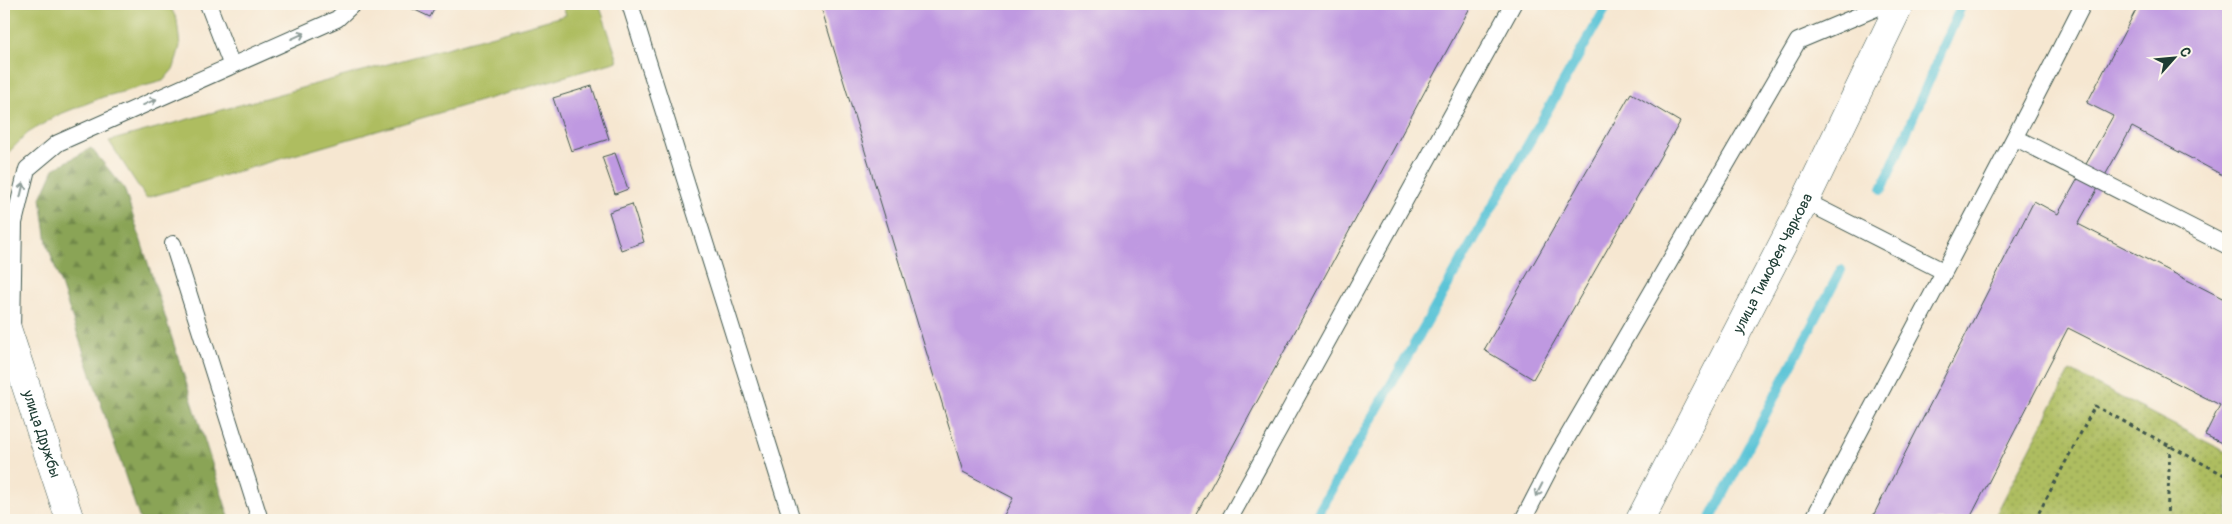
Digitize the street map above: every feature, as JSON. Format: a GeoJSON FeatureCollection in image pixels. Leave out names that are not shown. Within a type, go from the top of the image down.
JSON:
{"type":"FeatureCollection","features":[{"type":"Feature","properties":{"kind":"main road","name":"улица Тимофея Чаркова"},"geometry":{"type":"LineString","coordinates":[[1640,520],[1805,201],[1900,4]]}},
{"type":"Feature","properties":{"kind":"main road","name":"улица Дружбы"},"geometry":{"type":"LineString","coordinates":[[8,331],[70,520]]}},
{"type":"Feature","properties":{"kind":"lane"},"geometry":{"type":"LineString","coordinates":[[208,4],[232,66]]}},
{"type":"Feature","properties":{"kind":"lane"},"geometry":{"type":"LineString","coordinates":[[8,331],[14,223],[27,169],[58,143],[337,19],[353,4]]}},
{"type":"Feature","properties":{"kind":"lane"},"geometry":{"type":"LineString","coordinates":[[630,4],[792,520]]}},
{"type":"Feature","properties":{"kind":"lane"},"geometry":{"type":"LineString","coordinates":[[1229,520],[1513,4]]}},
{"type":"Feature","properties":{"kind":"lane"},"geometry":{"type":"LineString","coordinates":[[1523,520],[1554,460],[1798,41],[1886,4]]}},
{"type":"Feature","properties":{"kind":"lane"},"geometry":{"type":"LineString","coordinates":[[1814,520],[1943,271],[2016,138],[2083,4]]}},
{"type":"Feature","properties":{"kind":"lane"},"geometry":{"type":"LineString","coordinates":[[2016,138],[2228,246]]}},
{"type":"Feature","properties":{"kind":"lane"},"geometry":{"type":"LineString","coordinates":[[1805,201],[1943,271]]}},
{"type":"Feature","properties":{"kind":"lane"},"geometry":{"type":"LineString","coordinates":[[173,244],[260,520]]}},
{"type":"Feature","properties":{"kind":"path"},"geometry":{"type":"LineString","coordinates":[[2035,520],[2095,406],[2228,477]]}},
{"type":"Feature","properties":{"kind":"path"},"geometry":{"type":"LineString","coordinates":[[2167,520],[2170,446]]}},
{"type":"Feature","properties":{"kind":"green space"},"geometry":{"type":"Polygon","coordinates":[[[4,4],[169,4],[177,20],[180,46],[174,68],[163,81],[103,97],[58,115],[28,133],[4,157],[4,4]]]}},
{"type":"Feature","properties":{"kind":"green space"},"geometry":{"type":"Polygon","coordinates":[[[562,4],[599,4],[618,61],[146,198],[109,141],[566,15],[562,4]]]}},
{"type":"Feature","properties":{"kind":"green space"},"geometry":{"type":"Polygon","coordinates":[[[91,148],[124,188],[230,520],[140,520],[47,243],[41,198],[54,169],[91,148]]]}},
{"type":"Feature","properties":{"kind":"green space"},"geometry":{"type":"Polygon","coordinates":[[[2070,371],[2228,453],[2228,520],[1993,520],[2070,371]]]}},
{"type":"Feature","properties":{"kind":"building"},"geometry":{"type":"Polygon","coordinates":[[[402,4],[437,4],[430,17],[402,4]]]}},
{"type":"Feature","properties":{"kind":"building"},"geometry":{"type":"Polygon","coordinates":[[[820,4],[1472,4],[1193,520],[1009,520],[1003,517],[1013,498],[963,472],[820,4]]]}},
{"type":"Feature","properties":{"kind":"building"},"geometry":{"type":"Polygon","coordinates":[[[2139,4],[2228,4],[2228,178],[2132,127],[2078,224],[2228,301],[2228,446],[2205,435],[2220,405],[2068,328],[1969,520],[1871,520],[2034,201],[2058,214],[2113,116],[2087,103],[2139,4]]]}},
{"type":"Feature","properties":{"kind":"building"},"geometry":{"type":"Polygon","coordinates":[[[592,86],[609,139],[571,151],[553,98],[592,86]]]}},
{"type":"Feature","properties":{"kind":"building"},"geometry":{"type":"Polygon","coordinates":[[[1631,93],[1680,122],[1533,379],[1484,350],[1631,93]]]}},
{"type":"Feature","properties":{"kind":"building"},"geometry":{"type":"Polygon","coordinates":[[[615,153],[628,189],[615,194],[602,157],[615,153]]]}},
{"type":"Feature","properties":{"kind":"building"},"geometry":{"type":"Polygon","coordinates":[[[632,204],[644,242],[621,250],[609,212],[632,204]]]}},
{"type":"Feature","properties":{"kind":"waterway"},"geometry":{"type":"LineString","coordinates":[[1314,520],[1608,4]]}},
{"type":"Feature","properties":{"kind":"waterway"},"geometry":{"type":"LineString","coordinates":[[1882,189],[1962,4]]}},
{"type":"Feature","properties":{"kind":"waterway"},"geometry":{"type":"LineString","coordinates":[[1710,520],[1841,270]]}}]}
